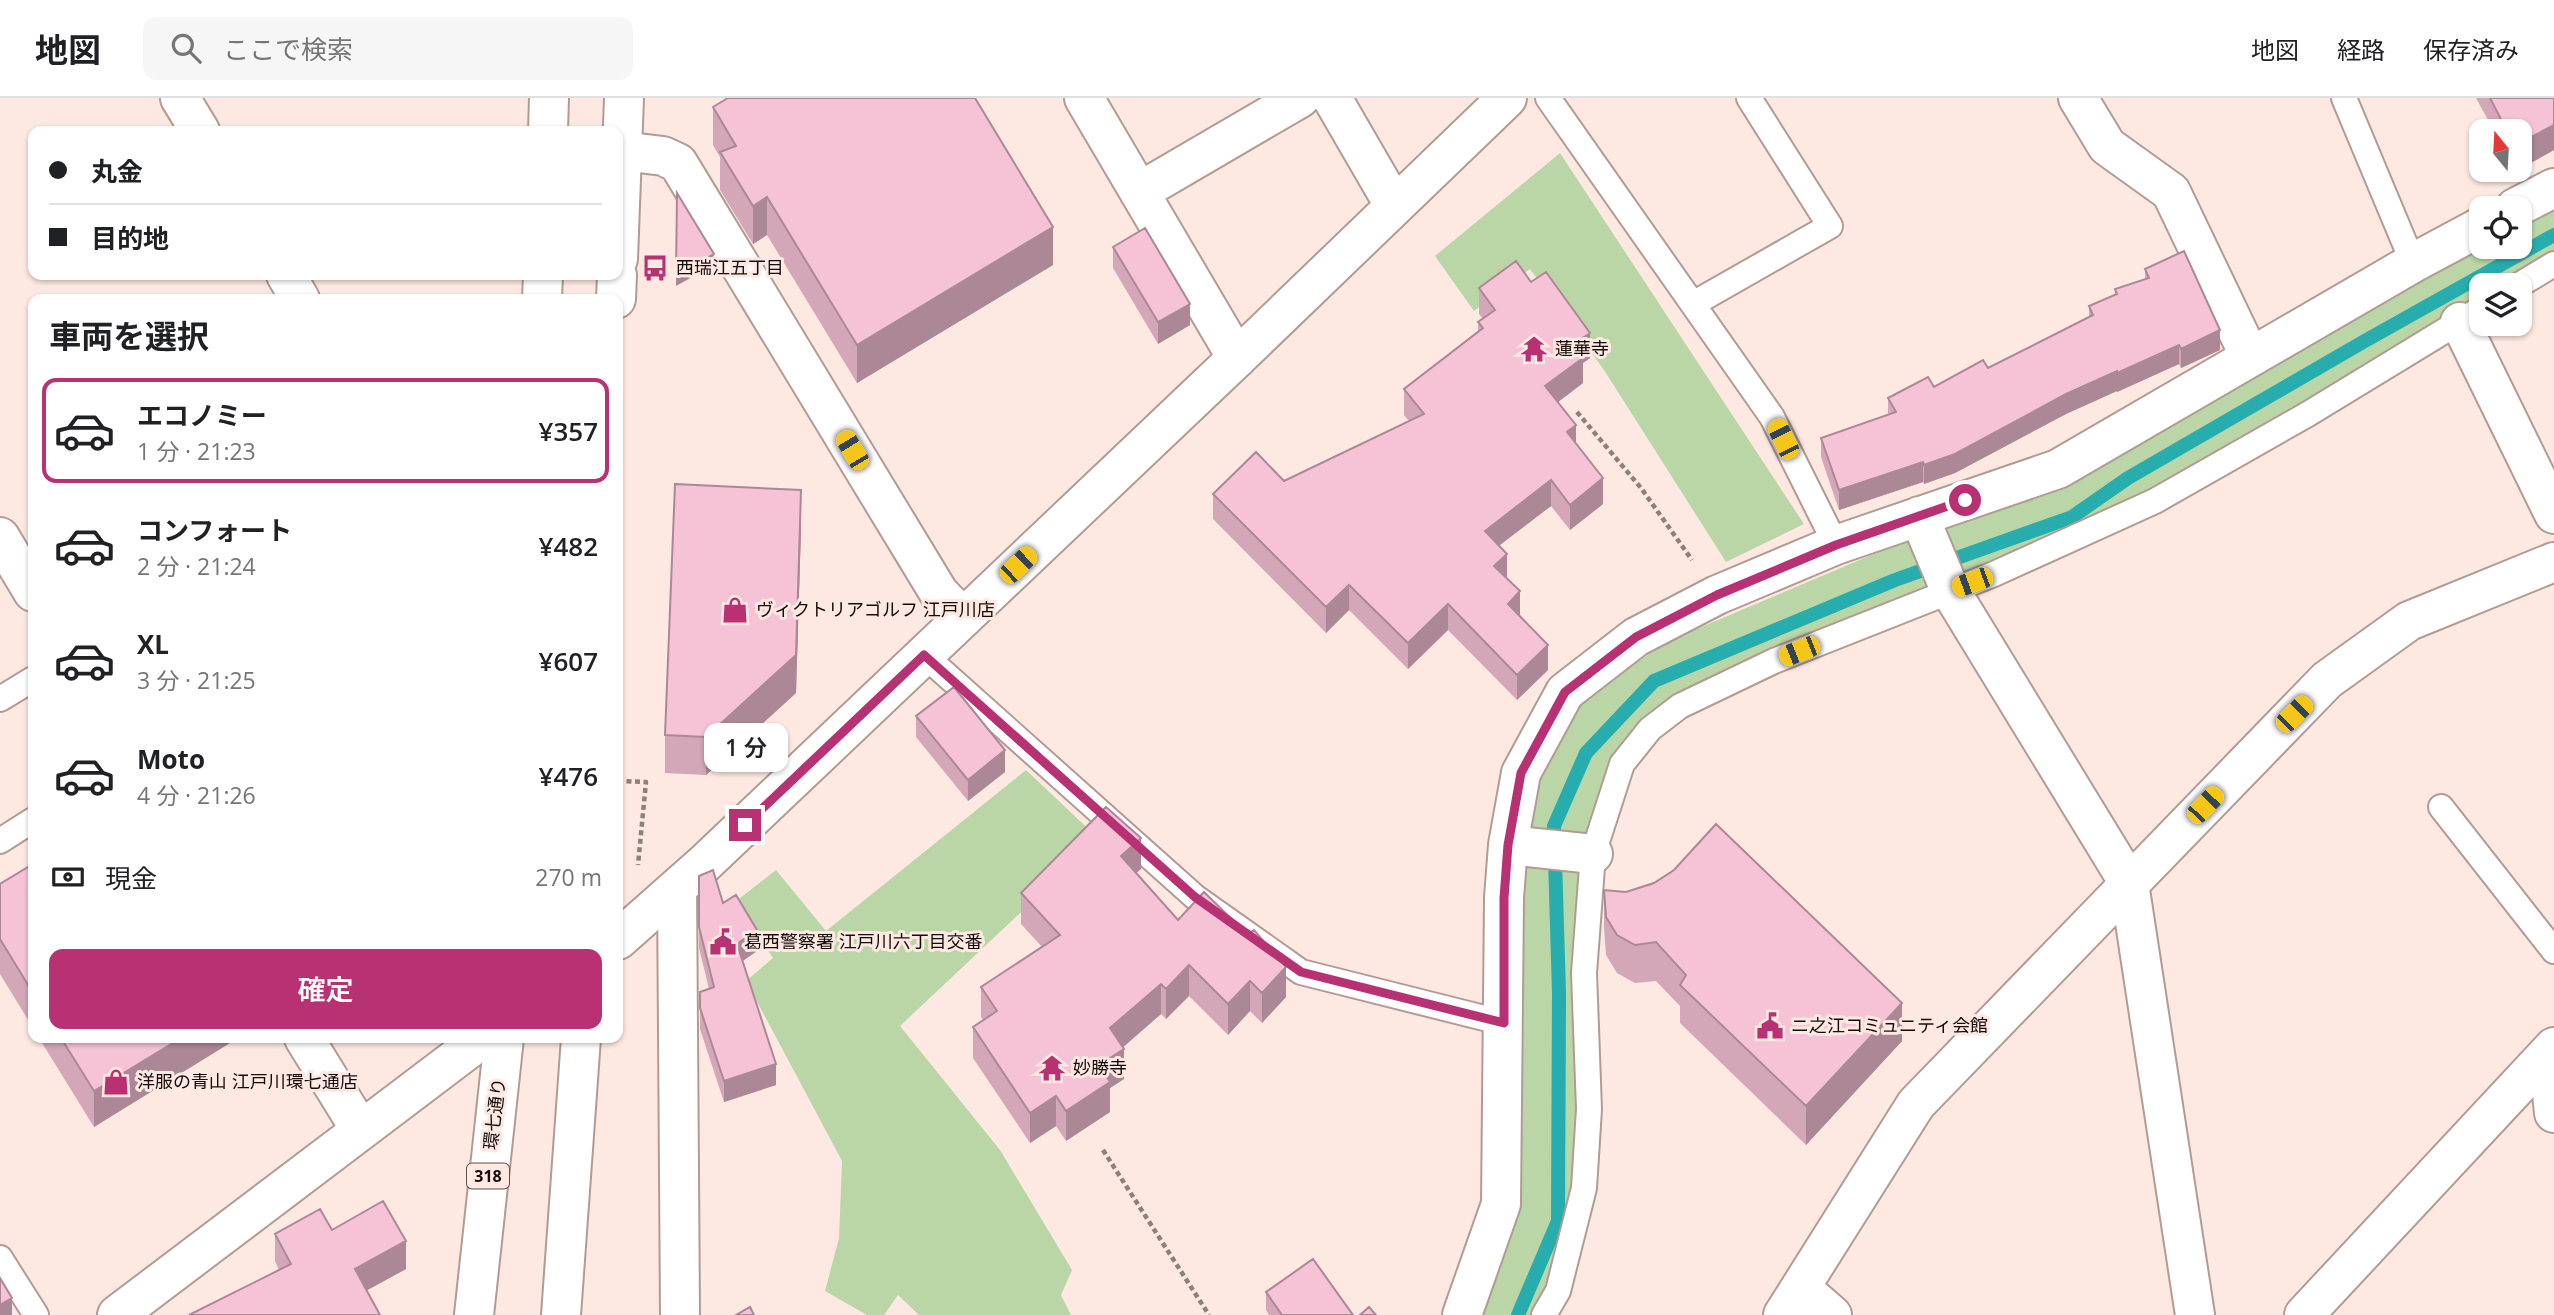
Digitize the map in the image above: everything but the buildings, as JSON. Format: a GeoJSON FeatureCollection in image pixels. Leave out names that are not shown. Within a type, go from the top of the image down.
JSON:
{"type":"FeatureCollection","features":[{"type":"Feature","properties":{"kind":"street"},"geometry":{"type":"LineString","coordinates":[[180,98],[197,126]]}},
{"type":"Feature","properties":{"kind":"street"},"geometry":{"type":"LineString","coordinates":[[548,126],[549,98]]}},
{"type":"Feature","properties":{"kind":"street"},"geometry":{"type":"LineString","coordinates":[[623,126],[624,98]]}},
{"type":"Feature","properties":{"kind":"street"},"geometry":{"type":"LineString","coordinates":[[1084,98],[1237,358]]}},
{"type":"Feature","properties":{"kind":"street"},"geometry":{"type":"LineString","coordinates":[[1139,192],[1300,98]]}},
{"type":"Feature","properties":{"kind":"street"},"geometry":{"type":"LineString","coordinates":[[1332,98],[1394,205]]}},
{"type":"Feature","properties":{"kind":"street"},"geometry":{"type":"LineString","coordinates":[[623,936],[924,655],[1507,98]]}},
{"type":"Feature","properties":{"kind":"street"},"geometry":{"type":"LineString","coordinates":[[2078,98],[2107,146],[2171,192],[2250,357]]}},
{"type":"Feature","properties":{"kind":"street"},"geometry":{"type":"LineString","coordinates":[[623,151],[663,156],[678,163],[939,593],[963,618]]}},
{"type":"Feature","properties":{"kind":"street"},"geometry":{"type":"LineString","coordinates":[[2532,199],[2554,188]]}},
{"type":"Feature","properties":{"kind":"street"},"geometry":{"type":"LineString","coordinates":[[1462,1315],[1501,1204],[1504,898],[1508,845],[1521,773],[1565,692],[1636,637],[1717,595],[1836,545],[2057,469],[2413,262],[2469,233]]}},
{"type":"Feature","properties":{"kind":"street"},"geometry":{"type":"LineString","coordinates":[[2480,336],[2554,514]]}},
{"type":"Feature","properties":{"kind":"street"},"geometry":{"type":"LineString","coordinates":[[1919,516],[1950,590],[2129,883],[2196,1315]]}},
{"type":"Feature","properties":{"kind":"street"},"geometry":{"type":"LineString","coordinates":[[4,552],[28,585]]}},
{"type":"Feature","properties":{"kind":"street"},"geometry":{"type":"LineString","coordinates":[[1832,1315],[1792,1301],[1916,1104],[2327,680],[2409,621],[2554,562]]}},
{"type":"Feature","properties":{"kind":"street"},"geometry":{"type":"LineString","coordinates":[[1508,845],[1593,854]]}},
{"type":"Feature","properties":{"kind":"street"},"geometry":{"type":"LineString","coordinates":[[677,888],[680,1315]]}},
{"type":"Feature","properties":{"kind":"street"},"geometry":{"type":"LineString","coordinates":[[307,1043],[360,1129]]}},
{"type":"Feature","properties":{"kind":"street"},"geometry":{"type":"LineString","coordinates":[[117,1315],[477,1043]]}},
{"type":"Feature","properties":{"kind":"street","name":"環七通り"},"geometry":{"type":"LineString","coordinates":[[474,1315],[503,1043]]}},
{"type":"Feature","properties":{"kind":"street"},"geometry":{"type":"LineString","coordinates":[[561,1315],[581,1043]]}},
{"type":"Feature","properties":{"kind":"street"},"geometry":{"type":"LineString","coordinates":[[2551,1051],[2554,1113]]}},
{"type":"Feature","properties":{"kind":"street"},"geometry":{"type":"LineString","coordinates":[[2304,1315],[2551,1051]]}},
{"type":"Feature","properties":{"kind":"lane"},"geometry":{"type":"LineString","coordinates":[[1548,98],[1772,417],[1836,545]]}},
{"type":"Feature","properties":{"kind":"lane"},"geometry":{"type":"LineString","coordinates":[[1693,304],[1830,226],[1749,98]]}},
{"type":"Feature","properties":{"kind":"lane"},"geometry":{"type":"LineString","coordinates":[[2344,98],[2413,262]]}},
{"type":"Feature","properties":{"kind":"lane"},"geometry":{"type":"LineString","coordinates":[[2532,277],[2554,264]]}},
{"type":"Feature","properties":{"kind":"lane"},"geometry":{"type":"LineString","coordinates":[[1544,1315],[1558,1291],[1584,1188],[1589,1109],[1584,972],[1593,854],[1622,764],[1650,729],[1680,706],[1774,661],[1994,575],[2155,501],[2308,414],[2469,316]]}},
{"type":"Feature","properties":{"kind":"lane"},"geometry":{"type":"LineString","coordinates":[[924,655],[1195,897],[1301,972],[1504,1023]]}},
{"type":"Feature","properties":{"kind":"lane"},"geometry":{"type":"LineString","coordinates":[[0,699],[28,682]]}},
{"type":"Feature","properties":{"kind":"lane"},"geometry":{"type":"LineString","coordinates":[[2441,807],[2554,951]]}},
{"type":"Feature","properties":{"kind":"lane"},"geometry":{"type":"LineString","coordinates":[[0,841],[28,823]]}},
{"type":"Feature","properties":{"kind":"lane"},"geometry":{"type":"LineString","coordinates":[[0,1258],[36,1315]]}},
{"type":"Feature","properties":{"kind":"path"},"geometry":{"type":"LineString","coordinates":[[1577,412],[1641,488],[1717,595]]}},
{"type":"Feature","properties":{"kind":"path"},"geometry":{"type":"LineString","coordinates":[[623,781],[646,782],[638,858]]}},
{"type":"Feature","properties":{"kind":"path"},"geometry":{"type":"LineString","coordinates":[[1103,1150],[1209,1315]]}},
{"type":"Feature","properties":{"kind":"green space"},"geometry":{"type":"Polygon","coordinates":[[[1560,153],[1804,524],[1726,562],[1604,370],[1530,269],[1474,311],[1435,256],[1560,153]]]}},
{"type":"Feature","properties":{"kind":"green space"},"geometry":{"type":"Polygon","coordinates":[[[2554,204],[2554,254],[2520,273],[2469,273],[2469,302],[2168,482],[2078,530],[1994,560],[1801,640],[1609,766],[1577,964],[1576,1184],[1546,1294],[1534,1315],[1480,1315],[1522,866],[1533,778],[1577,700],[1673,639],[1895,545],[2068,482],[2469,253],[2469,259],[2532,259],[2532,217],[2554,204]]]}},
{"type":"Feature","properties":{"kind":"green space"},"geometry":{"type":"Polygon","coordinates":[[[1026,770],[1099,839],[900,1026],[1000,1150],[1072,1270],[1061,1295],[1071,1315],[919,1315],[898,1295],[884,1315],[867,1315],[825,1291],[839,1238],[842,1161],[746,981],[773,958],[735,902],[776,870],[826,931],[1026,770]]]}},
{"type":"Feature","properties":{"kind":"waterway"},"geometry":{"type":"LineString","coordinates":[[1518,1315],[1558,1221],[1559,993],[1554,826],[1586,753],[1654,681],[1895,580],[2072,517],[2128,478],[2554,235]]}},
{"type":"Feature","properties":{"kind":"place","name":"西瑞江五丁目"},"geometry":{"type":"Point","coordinates":[655,268]}},
{"type":"Feature","properties":{"kind":"place","name":"蓮華寺"},"geometry":{"type":"Point","coordinates":[1534,349]}},
{"type":"Feature","properties":{"kind":"place","name":"ヴィクトリアゴルフ 江戸川店"},"geometry":{"type":"Point","coordinates":[735,610]}},
{"type":"Feature","properties":{"kind":"place","name":"葛西警察署 江戸川六丁目交番"},"geometry":{"type":"Point","coordinates":[723,942]}},
{"type":"Feature","properties":{"kind":"place","name":"ニ之江コミュニティ会館"},"geometry":{"type":"Point","coordinates":[1770,1026]}},
{"type":"Feature","properties":{"kind":"place","name":"妙勝寺"},"geometry":{"type":"Point","coordinates":[1052,1068]}},
{"type":"Feature","properties":{"kind":"place","name":"洋服の青山 江戸川環七通店"},"geometry":{"type":"Point","coordinates":[116,1082]}},
{"type":"Feature","properties":{"kind":"route"},"geometry":{"type":"LineString","coordinates":[[745,825],[924,655],[1195,897],[1301,972],[1504,1023],[1504,898],[1508,845],[1521,773],[1565,692],[1636,637],[1717,595],[1836,545],[1965,500]]}}]}
